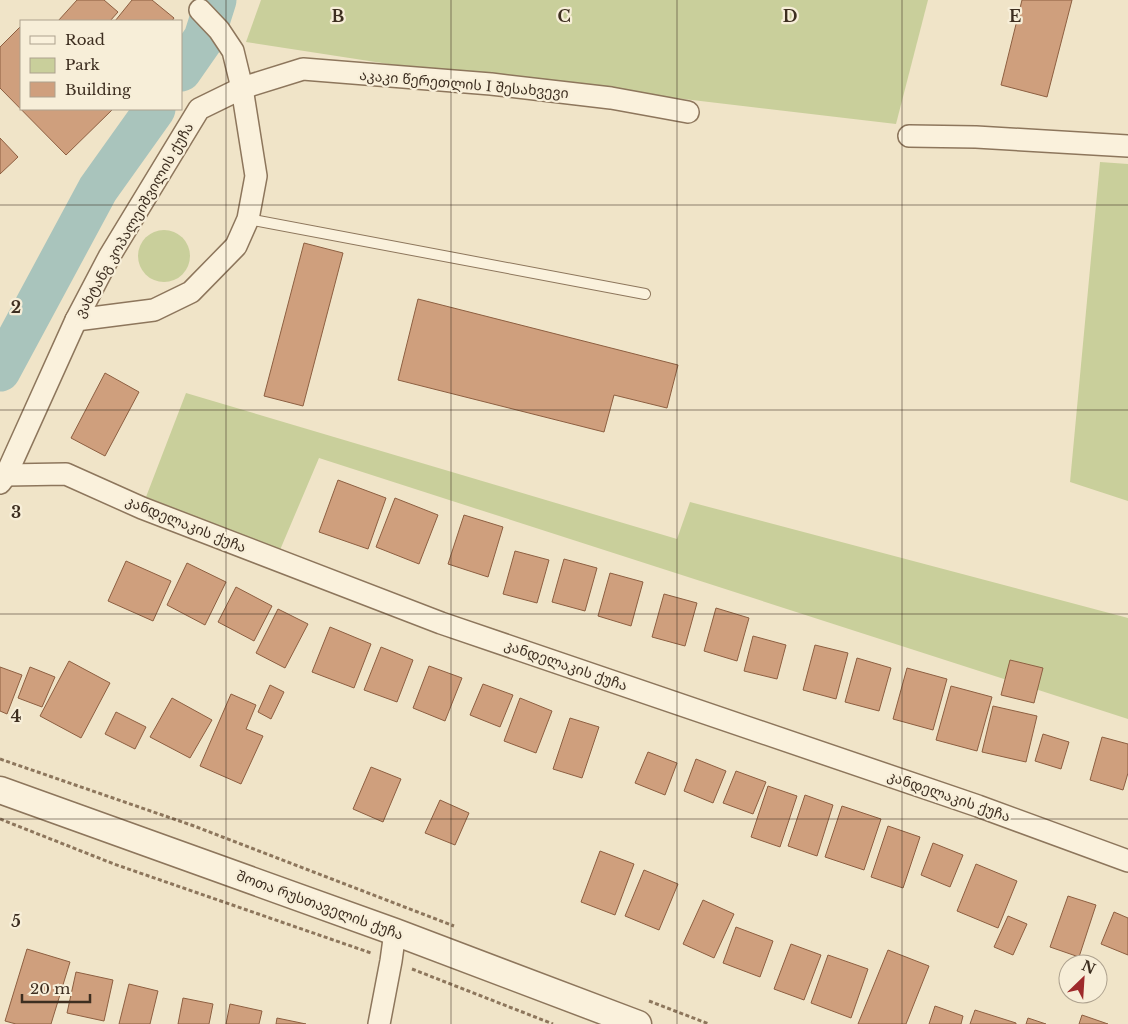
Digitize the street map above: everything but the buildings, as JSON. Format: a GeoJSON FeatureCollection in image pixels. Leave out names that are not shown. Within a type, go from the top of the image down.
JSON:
{"type":"FeatureCollection","features":[{"type":"Feature","properties":{"kind":"street"},"geometry":{"type":"LineString","coordinates":[[76,320],[154,310],[192,292],[236,246],[248,219],[256,176],[242,88],[232,51],[219,30],[200,10]]}},
{"type":"Feature","properties":{"kind":"street","name":"აკაკი წერეთლის I შესახვევი"},"geometry":{"type":"LineString","coordinates":[[242,88],[303,69],[491,84],[611,98],[688,112]]}},
{"type":"Feature","properties":{"kind":"street","name":"ვახტანგ კოპალეიშვილის ქუჩა"},"geometry":{"type":"LineString","coordinates":[[3,479],[76,320],[109,257],[199,109],[242,88]]}},
{"type":"Feature","properties":{"kind":"street"},"geometry":{"type":"LineString","coordinates":[[909,136],[976,137],[1128,146]]}},
{"type":"Feature","properties":{"kind":"street","name":"კანდელაკის ქუჩა"},"geometry":{"type":"LineString","coordinates":[[3,479],[66,474],[142,508],[441,623],[969,802],[1128,861]]}},
{"type":"Feature","properties":{"kind":"street","name":"შოთა რუსთაველის ქუჩა"},"geometry":{"type":"LineString","coordinates":[[0,790],[395,932],[638,1024]]}},
{"type":"Feature","properties":{"kind":"street"},"geometry":{"type":"LineString","coordinates":[[379,1024],[395,932]]}},
{"type":"Feature","properties":{"kind":"lane"},"geometry":{"type":"LineString","coordinates":[[248,219],[645,294]]}},
{"type":"Feature","properties":{"kind":"path"},"geometry":{"type":"LineString","coordinates":[[0,758],[194,826],[461,928]]}},
{"type":"Feature","properties":{"kind":"path"},"geometry":{"type":"LineString","coordinates":[[0,819],[114,864],[391,961],[553,1024]]}},
{"type":"Feature","properties":{"kind":"path"},"geometry":{"type":"LineString","coordinates":[[645,999],[709,1024]]}},
{"type":"Feature","properties":{"kind":"green space"},"geometry":{"type":"Polygon","coordinates":[[[261,0],[928,0],[896,124],[395,65],[246,42],[261,0]]]}},
{"type":"Feature","properties":{"kind":"green space"},"geometry":{"type":"Polygon","coordinates":[[[1100,162],[1128,164],[1128,501],[1070,482],[1100,162]]]}},
{"type":"Feature","properties":{"kind":"green space"},"geometry":{"type":"Polygon","coordinates":[[[159,230],[169,230],[183,237],[190,251],[190,261],[183,275],[169,282],[159,282],[149,278],[142,271],[138,261],[138,251],[142,241],[149,234],[159,230]]]}},
{"type":"Feature","properties":{"kind":"green space"},"geometry":{"type":"Polygon","coordinates":[[[186,393],[677,539],[690,502],[1128,618],[1128,719],[319,458],[280,550],[146,497],[186,393]]]}},
{"type":"Feature","properties":{"kind":"waterway"},"geometry":{"type":"LineString","coordinates":[[182,70],[204,38],[216,0]]}},
{"type":"Feature","properties":{"kind":"waterway"},"geometry":{"type":"LineString","coordinates":[[0,371],[98,189],[154,110]]}}]}
